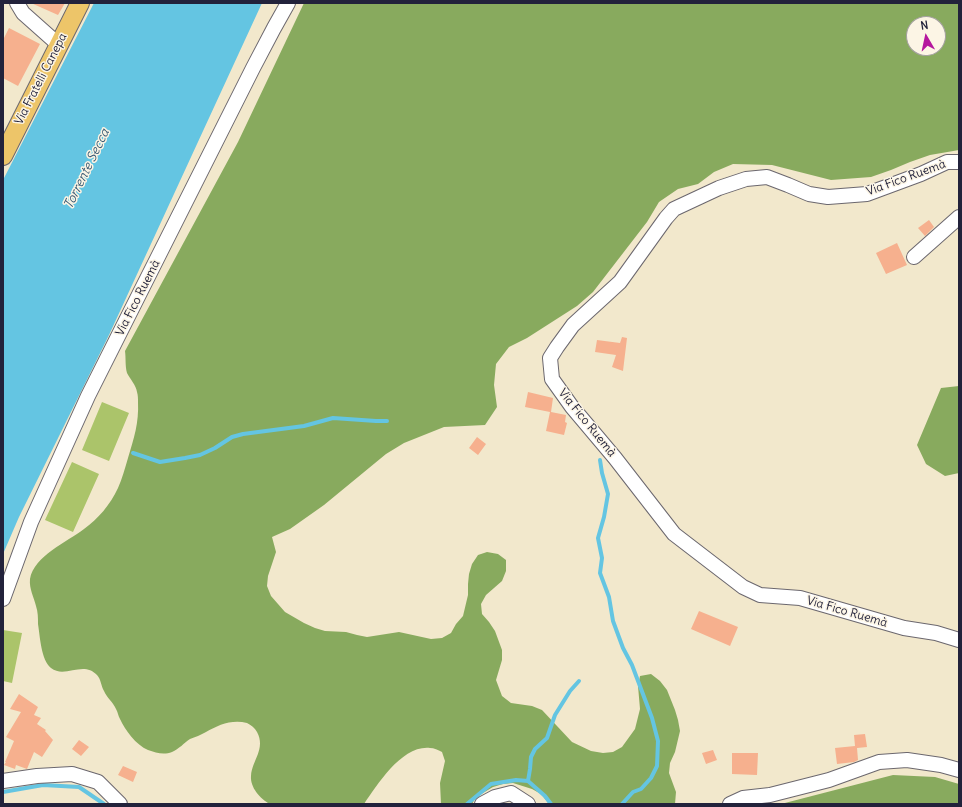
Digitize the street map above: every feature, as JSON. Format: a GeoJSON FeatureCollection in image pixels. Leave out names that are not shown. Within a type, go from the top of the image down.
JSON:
{"type":"FeatureCollection","features":[{"type":"Feature","properties":{"kind":"main road","name":"Via Fratelli Canepa"},"geometry":{"type":"LineString","coordinates":[[3,156],[80,3]]}},
{"type":"Feature","properties":{"kind":"street"},"geometry":{"type":"LineString","coordinates":[[17,3],[23,13],[59,45]]}},
{"type":"Feature","properties":{"kind":"street","name":"Via Fico Ruemà"},"geometry":{"type":"LineString","coordinates":[[3,600],[31,522],[88,396],[260,54],[288,3]]}},
{"type":"Feature","properties":{"kind":"street","name":"Via Fico Ruemà"},"geometry":{"type":"LineString","coordinates":[[959,162],[947,162],[921,174],[867,194],[828,197],[809,194],[767,177],[746,179],[719,188],[674,209],[620,282],[573,326],[550,358],[552,379],[572,407],[615,458],[674,534],[743,587],[760,595],[800,598],[904,628],[936,633],[959,640]]}},
{"type":"Feature","properties":{"kind":"street"},"geometry":{"type":"LineString","coordinates":[[914,257],[959,217]]}},
{"type":"Feature","properties":{"kind":"street"},"geometry":{"type":"LineString","coordinates":[[730,804],[743,798],[770,795],[829,780],[879,762],[907,760],[941,765],[959,770]]}},
{"type":"Feature","properties":{"kind":"street"},"geometry":{"type":"LineString","coordinates":[[3,781],[37,776],[72,774],[98,782],[120,804]]}},
{"type":"Feature","properties":{"kind":"street"},"geometry":{"type":"LineString","coordinates":[[482,804],[495,797],[511,794],[528,804]]}},
{"type":"Feature","properties":{"kind":"green space"},"geometry":{"type":"Polygon","coordinates":[[[304,3],[959,3],[959,150],[930,155],[871,177],[831,180],[772,165],[733,164],[714,172],[698,184],[678,189],[659,202],[647,222],[593,292],[577,306],[527,338],[509,347],[496,364],[494,385],[497,407],[485,425],[444,427],[404,443],[386,454],[324,505],[290,529],[272,537],[276,552],[268,576],[267,586],[271,596],[285,612],[315,628],[325,631],[346,632],[367,637],[399,632],[431,639],[442,638],[451,633],[463,616],[468,595],[469,574],[472,564],[478,555],[487,552],[498,554],[506,560],[506,571],[502,581],[486,595],[481,604],[482,614],[495,631],[502,650],[502,660],[496,680],[502,696],[511,703],[532,706],[542,710],[572,742],[591,751],[603,753],[613,752],[622,747],[635,729],[640,709],[638,686],[640,676],[651,674],[660,681],[667,690],[678,720],[680,731],[675,752],[670,763],[669,773],[676,792],[675,804],[549,804],[541,794],[532,789],[513,783],[493,787],[476,797],[472,804],[441,804],[440,783],[445,761],[442,752],[430,748],[420,749],[401,759],[376,786],[364,804],[270,804],[259,796],[252,784],[252,770],[260,744],[257,732],[247,723],[225,723],[190,739],[169,753],[154,752],[139,745],[119,718],[115,707],[105,693],[97,675],[86,669],[62,672],[56,671],[48,664],[43,654],[37,610],[30,586],[30,579],[33,571],[44,556],[94,521],[107,506],[118,488],[134,437],[138,410],[138,397],[136,389],[126,370],[125,351],[238,142],[304,3]]]}},
{"type":"Feature","properties":{"kind":"green space"},"geometry":{"type":"Polygon","coordinates":[[[959,386],[959,473],[945,476],[926,464],[917,445],[941,388],[959,386]]]}},
{"type":"Feature","properties":{"kind":"green space"},"geometry":{"type":"Polygon","coordinates":[[[102,402],[129,413],[109,461],[82,450],[102,402]]]}},
{"type":"Feature","properties":{"kind":"green space"},"geometry":{"type":"Polygon","coordinates":[[[72,462],[99,474],[73,532],[45,520],[72,462]]]}},
{"type":"Feature","properties":{"kind":"green space"},"geometry":{"type":"Polygon","coordinates":[[[3,630],[22,633],[12,683],[3,681],[3,630]]]}},
{"type":"Feature","properties":{"kind":"green space"},"geometry":{"type":"Polygon","coordinates":[[[893,775],[935,777],[959,784],[959,804],[781,804],[893,775]]]}},
{"type":"Feature","properties":{"kind":"water","name":"Torrente Secca"},"geometry":{"type":"Polygon","coordinates":[[[94,3],[262,3],[109,335],[19,517],[3,554],[3,180],[94,3]]]}},
{"type":"Feature","properties":{"kind":"building"},"geometry":{"type":"Polygon","coordinates":[[[31,3],[65,3],[58,15],[31,3]]]}},
{"type":"Feature","properties":{"kind":"building"},"geometry":{"type":"Polygon","coordinates":[[[9,28],[40,44],[18,86],[3,78],[3,40],[9,28]]]}},
{"type":"Feature","properties":{"kind":"building"},"geometry":{"type":"Polygon","coordinates":[[[929,220],[934,227],[925,236],[918,228],[929,220]]]}},
{"type":"Feature","properties":{"kind":"building"},"geometry":{"type":"Polygon","coordinates":[[[897,243],[907,265],[886,274],[876,253],[897,243]]]}},
{"type":"Feature","properties":{"kind":"building"},"geometry":{"type":"Polygon","coordinates":[[[622,337],[627,338],[623,371],[612,367],[616,355],[595,352],[597,340],[620,343],[622,337]]]}},
{"type":"Feature","properties":{"kind":"building"},"geometry":{"type":"Polygon","coordinates":[[[528,392],[553,398],[551,412],[566,415],[565,422],[567,423],[564,435],[546,431],[550,412],[525,407],[528,392]]]}},
{"type":"Feature","properties":{"kind":"building"},"geometry":{"type":"Polygon","coordinates":[[[477,437],[486,444],[478,455],[469,448],[477,437]]]}},
{"type":"Feature","properties":{"kind":"building"},"geometry":{"type":"Polygon","coordinates":[[[699,611],[738,627],[730,646],[691,629],[699,611]]]}},
{"type":"Feature","properties":{"kind":"building"},"geometry":{"type":"Polygon","coordinates":[[[19,694],[38,707],[34,715],[41,718],[37,724],[46,730],[45,731],[53,740],[42,757],[34,752],[27,769],[16,765],[15,769],[4,765],[14,741],[6,737],[21,712],[10,709],[19,694]]]}},
{"type":"Feature","properties":{"kind":"building"},"geometry":{"type":"Polygon","coordinates":[[[865,734],[867,747],[857,748],[858,760],[854,762],[837,764],[835,748],[855,746],[854,735],[865,734]]]}},
{"type":"Feature","properties":{"kind":"building"},"geometry":{"type":"Polygon","coordinates":[[[79,740],[89,747],[81,756],[72,749],[79,740]]]}},
{"type":"Feature","properties":{"kind":"building"},"geometry":{"type":"Polygon","coordinates":[[[713,750],[717,760],[706,764],[702,753],[713,750]]]}},
{"type":"Feature","properties":{"kind":"building"},"geometry":{"type":"Polygon","coordinates":[[[732,753],[758,753],[757,775],[732,774],[732,753]]]}},
{"type":"Feature","properties":{"kind":"building"},"geometry":{"type":"Polygon","coordinates":[[[123,766],[137,772],[133,782],[118,775],[123,766]]]}},
{"type":"Feature","properties":{"kind":"waterway"},"geometry":{"type":"LineString","coordinates":[[133,453],[160,462],[200,455],[215,448],[232,437],[243,434],[304,426],[333,418],[387,421]]}},
{"type":"Feature","properties":{"kind":"waterway"},"geometry":{"type":"LineString","coordinates":[[600,460],[608,494],[598,538],[602,558],[600,573],[609,597],[613,621],[623,648],[632,665],[652,718],[658,741],[657,766],[651,778],[641,789],[633,792],[622,804]]}},
{"type":"Feature","properties":{"kind":"waterway"},"geometry":{"type":"LineString","coordinates":[[528,781],[531,757],[535,749],[547,738],[555,715],[570,691],[579,681]]}},
{"type":"Feature","properties":{"kind":"waterway"},"geometry":{"type":"LineString","coordinates":[[467,804],[491,784],[516,780],[528,781],[545,796],[551,804]]}},
{"type":"Feature","properties":{"kind":"waterway"},"geometry":{"type":"LineString","coordinates":[[3,792],[43,785],[79,787],[104,804]]}}]}
